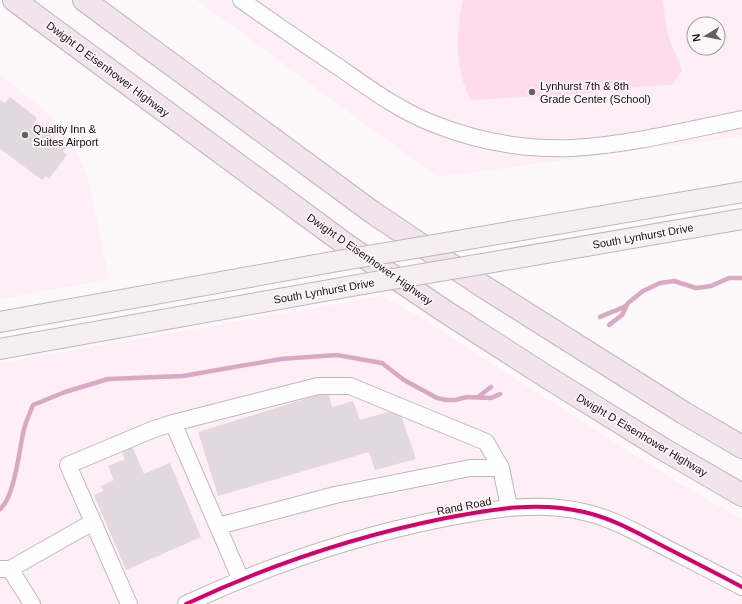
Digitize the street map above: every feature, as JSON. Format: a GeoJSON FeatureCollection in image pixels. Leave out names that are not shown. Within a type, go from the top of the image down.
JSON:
{"type":"FeatureCollection","features":[{"type":"Feature","properties":{"kind":"highway","name":"Dwight D Eisenhower Highway"},"geometry":{"type":"LineString","coordinates":[[14,0],[348,246],[446,312],[547,377],[663,449],[742,495]]}},
{"type":"Feature","properties":{"kind":"highway"},"geometry":{"type":"LineString","coordinates":[[84,0],[384,220],[480,286],[684,413],[742,447]]}},
{"type":"Feature","properties":{"kind":"main road"},"geometry":{"type":"LineString","coordinates":[[0,322],[332,262],[742,192]]}},
{"type":"Feature","properties":{"kind":"main road","name":"South Lynhurst Drive"},"geometry":{"type":"LineString","coordinates":[[0,349],[364,284],[742,219]]}},
{"type":"Feature","properties":{"kind":"street"},"geometry":{"type":"LineString","coordinates":[[241,0],[393,103],[433,124],[475,137],[540,148],[586,147],[635,140],[742,119]]}},
{"type":"Feature","properties":{"kind":"street"},"geometry":{"type":"LineString","coordinates":[[129,604],[68,465],[154,429],[173,423],[318,386],[350,386],[486,442],[501,468],[509,507]]}},
{"type":"Feature","properties":{"kind":"street"},"geometry":{"type":"LineString","coordinates":[[173,423],[241,580]]}},
{"type":"Feature","properties":{"kind":"street"},"geometry":{"type":"LineString","coordinates":[[218,526],[335,495],[470,468],[501,468]]}},
{"type":"Feature","properties":{"kind":"street","name":"Rand Road"},"geometry":{"type":"LineString","coordinates":[[186,604],[241,580],[306,555],[372,535],[445,518],[509,507],[531,506],[551,507],[585,512],[610,520],[742,587]]}},
{"type":"Feature","properties":{"kind":"street"},"geometry":{"type":"LineString","coordinates":[[32,604],[5,569],[93,522]]}},
{"type":"Feature","properties":{"kind":"shaded area","name":"Lynhurst 7th & 8th Grade Center (School)"},"geometry":{"type":"Polygon","coordinates":[[[197,0],[742,0],[742,136],[437,177],[197,0]]]}},
{"type":"Feature","properties":{"kind":"shaded area"},"geometry":{"type":"Polygon","coordinates":[[[463,0],[662,0],[668,36],[682,70],[672,85],[633,87],[594,93],[471,100],[466,89],[459,64],[458,38],[460,12],[463,0]]]}},
{"type":"Feature","properties":{"kind":"shaded area"},"geometry":{"type":"Polygon","coordinates":[[[0,75],[47,112],[71,139],[88,179],[109,279],[0,299],[0,75]]]}},
{"type":"Feature","properties":{"kind":"shaded area"},"geometry":{"type":"Polygon","coordinates":[[[381,296],[415,314],[675,481],[742,519],[742,604],[0,604],[0,363],[381,296]]]}},
{"type":"Feature","properties":{"kind":"building","name":"Quality Inn & Suites Airport"},"geometry":{"type":"Polygon","coordinates":[[[10,97],[37,118],[34,123],[66,147],[63,152],[67,155],[49,179],[46,176],[42,180],[0,149],[0,100],[5,103],[10,97]]]}},
{"type":"Feature","properties":{"kind":"building"},"geometry":{"type":"Polygon","coordinates":[[[328,392],[332,407],[353,401],[360,420],[399,409],[416,459],[375,470],[369,452],[218,496],[198,432],[328,392]]]}},
{"type":"Feature","properties":{"kind":"building"},"geometry":{"type":"Polygon","coordinates":[[[132,446],[144,474],[170,463],[201,537],[126,570],[94,495],[103,491],[101,486],[114,480],[108,466],[125,459],[121,451],[132,446]]]}},
{"type":"Feature","properties":{"kind":"waterway"},"geometry":{"type":"LineString","coordinates":[[609,325],[622,315],[628,303],[643,291],[660,283],[674,281],[696,288],[711,286],[729,278],[742,278]]}},
{"type":"Feature","properties":{"kind":"waterway"},"geometry":{"type":"LineString","coordinates":[[600,317],[627,305]]}},
{"type":"Feature","properties":{"kind":"waterway"},"geometry":{"type":"LineString","coordinates":[[0,509],[5,503],[13,484],[24,429],[33,405],[65,392],[108,379],[183,376],[281,359],[337,355],[382,363],[404,380],[437,398],[446,400],[455,400],[467,397],[491,398],[500,394]]}},
{"type":"Feature","properties":{"kind":"waterway"},"geometry":{"type":"LineString","coordinates":[[478,397],[491,387]]}},
{"type":"Feature","properties":{"kind":"cycle path"},"geometry":{"type":"LineString","coordinates":[[186,604],[281,564],[346,543],[412,525],[463,515],[498,509],[532,507],[567,509],[584,512],[613,521],[742,587]]}},
{"type":"Feature","properties":{"kind":"place","name":"Lynhurst 7th & 8th Grade Center (School)"},"geometry":{"type":"Point","coordinates":[532,92]}},
{"type":"Feature","properties":{"kind":"place","name":"Quality Inn & Suites Airport"},"geometry":{"type":"Point","coordinates":[25,135]}}]}
